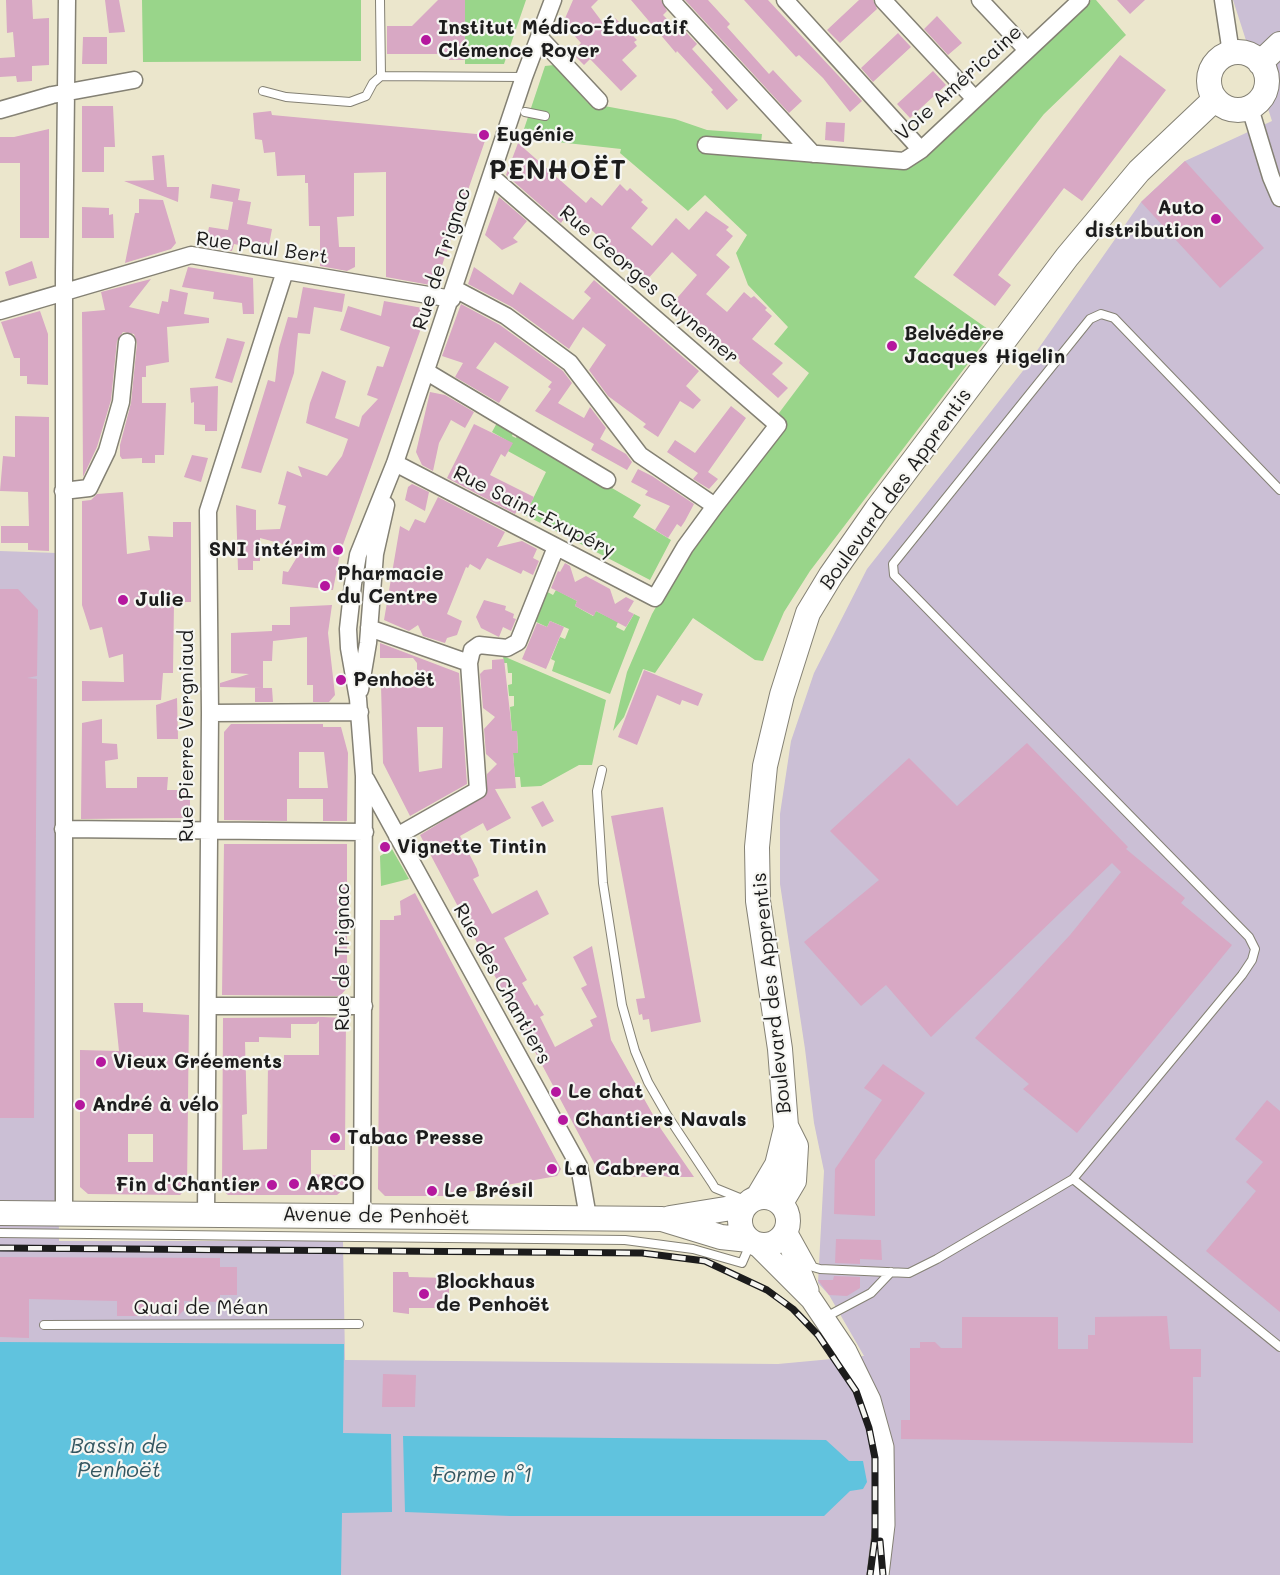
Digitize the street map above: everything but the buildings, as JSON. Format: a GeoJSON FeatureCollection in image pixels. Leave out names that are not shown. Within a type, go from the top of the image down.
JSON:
{"type":"FeatureCollection","features":[{"type":"Feature","properties":{"kind":"main road"},"geometry":{"type":"LineString","coordinates":[[1260,63],[1280,44]]}},
{"type":"Feature","properties":{"kind":"main road"},"geometry":{"type":"LineString","coordinates":[[1231,53],[1247,54],[1260,63],[1264,70],[1266,88],[1263,96],[1250,108],[1231,109],[1215,99],[1210,90],[1211,72],[1215,63],[1231,53]]}},
{"type":"Feature","properties":{"kind":"main road","name":"Boulevard des Apprentis"},"geometry":{"type":"LineString","coordinates":[[767,1211],[786,1126],[780,1048],[758,901],[757,847],[765,766],[782,695],[808,613],[831,575],[877,509],[1067,257],[1139,171],[1215,99]]}},
{"type":"Feature","properties":{"kind":"main road"},"geometry":{"type":"LineString","coordinates":[[662,1219],[767,1211]]}},
{"type":"Feature","properties":{"kind":"main road"},"geometry":{"type":"LineString","coordinates":[[767,1211],[768,1245],[752,1242],[740,1227],[739,1220],[767,1211]]}},
{"type":"Feature","properties":{"kind":"main road","name":"Avenue de Penhoët"},"geometry":{"type":"LineString","coordinates":[[0,1213],[662,1219],[721,1237],[752,1242]]}},
{"type":"Feature","properties":{"kind":"street"},"geometry":{"type":"LineString","coordinates":[[64,1214],[63,491],[67,0]]}},
{"type":"Feature","properties":{"kind":"street","name":"Rue de Trignac"},"geometry":{"type":"LineString","coordinates":[[362,1216],[364,776],[359,705],[348,629],[353,584],[358,555],[395,463],[427,372],[524,77],[553,0]]}},
{"type":"Feature","properties":{"kind":"street"},"geometry":{"type":"LineString","coordinates":[[671,0],[813,154]]}},
{"type":"Feature","properties":{"kind":"street"},"geometry":{"type":"LineString","coordinates":[[785,0],[921,150]]}},
{"type":"Feature","properties":{"kind":"street"},"geometry":{"type":"LineString","coordinates":[[883,0],[974,98]]}},
{"type":"Feature","properties":{"kind":"street"},"geometry":{"type":"LineString","coordinates":[[980,0],[1027,50]]}},
{"type":"Feature","properties":{"kind":"street","name":"Voie Américaine"},"geometry":{"type":"LineString","coordinates":[[706,145],[904,161],[921,150],[974,98],[1082,0]]}},
{"type":"Feature","properties":{"kind":"street"},"geometry":{"type":"LineString","coordinates":[[1223,0],[1231,53]]}},
{"type":"Feature","properties":{"kind":"street"},"geometry":{"type":"LineString","coordinates":[[540,38],[599,101]]}},
{"type":"Feature","properties":{"kind":"street"},"geometry":{"type":"LineString","coordinates":[[0,110],[67,93],[134,80]]}},
{"type":"Feature","properties":{"kind":"street"},"geometry":{"type":"LineString","coordinates":[[1250,108],[1271,177],[1280,198]]}},
{"type":"Feature","properties":{"kind":"street","name":"Rue Georges Guynemer"},"geometry":{"type":"LineString","coordinates":[[492,177],[778,425],[714,506]]}},
{"type":"Feature","properties":{"kind":"street","name":"Rue Paul Bert"},"geometry":{"type":"LineString","coordinates":[[0,311],[191,255],[285,271],[453,294],[506,316],[570,363],[640,455],[714,506]]}},
{"type":"Feature","properties":{"kind":"street","name":"Rue Pierre Vergniaud"},"geometry":{"type":"LineString","coordinates":[[206,1214],[207,831],[210,713],[208,511],[285,271]]}},
{"type":"Feature","properties":{"kind":"street"},"geometry":{"type":"LineString","coordinates":[[63,491],[89,488],[107,452],[121,402],[127,342]]}},
{"type":"Feature","properties":{"kind":"street"},"geometry":{"type":"LineString","coordinates":[[427,372],[607,480]]}},
{"type":"Feature","properties":{"kind":"street","name":"Rue de Trignac"},"geometry":{"type":"LineString","coordinates":[[359,705],[369,628],[375,554],[395,463]]}},
{"type":"Feature","properties":{"kind":"street","name":"Rue Saint-Exupéry"},"geometry":{"type":"LineString","coordinates":[[395,463],[655,598],[714,506]]}},
{"type":"Feature","properties":{"kind":"street"},"geometry":{"type":"LineString","coordinates":[[397,836],[478,790],[469,663],[472,651],[479,645],[507,648],[518,642],[556,547]]}},
{"type":"Feature","properties":{"kind":"street"},"geometry":{"type":"LineString","coordinates":[[369,628],[469,663]]}},
{"type":"Feature","properties":{"kind":"street"},"geometry":{"type":"LineString","coordinates":[[210,713],[359,705]]}},
{"type":"Feature","properties":{"kind":"street","name":"Rue des Chantiers"},"geometry":{"type":"LineString","coordinates":[[364,776],[579,1166],[588,1217]]}},
{"type":"Feature","properties":{"kind":"street"},"geometry":{"type":"LineString","coordinates":[[63,829],[364,832]]}},
{"type":"Feature","properties":{"kind":"street"},"geometry":{"type":"LineString","coordinates":[[208,1006],[364,1006]]}},
{"type":"Feature","properties":{"kind":"street"},"geometry":{"type":"LineString","coordinates":[[767,1211],[811,1299],[846,1351],[870,1400],[883,1447],[884,1525],[878,1575]]}},
{"type":"Feature","properties":{"kind":"street"},"geometry":{"type":"LineString","coordinates":[[752,1242],[811,1299]]}},
{"type":"Feature","properties":{"kind":"lane"},"geometry":{"type":"LineString","coordinates":[[380,0],[381,76]]}},
{"type":"Feature","properties":{"kind":"lane"},"geometry":{"type":"LineString","coordinates":[[263,91],[286,97],[350,102],[366,96],[373,83],[381,76],[524,77]]}},
{"type":"Feature","properties":{"kind":"lane"},"geometry":{"type":"LineString","coordinates":[[525,112],[545,116]]}},
{"type":"Feature","properties":{"kind":"lane"},"geometry":{"type":"LineString","coordinates":[[602,770],[597,791],[600,853],[608,925],[622,1005],[635,1051],[648,1082],[667,1115],[715,1188],[767,1211],[813,1267],[909,1273],[938,1259],[1073,1179],[1242,975],[1252,960],[1255,949],[1241,928],[894,575],[893,564],[1090,319],[1101,314],[1114,318],[1280,490]]}},
{"type":"Feature","properties":{"kind":"lane"},"geometry":{"type":"LineString","coordinates":[[1073,1179],[1280,1347]]}},
{"type":"Feature","properties":{"kind":"lane"},"geometry":{"type":"LineString","coordinates":[[0,1233],[625,1240],[693,1249],[742,1263],[752,1242]]}},
{"type":"Feature","properties":{"kind":"lane"},"geometry":{"type":"LineString","coordinates":[[824,1318],[871,1293],[891,1272]]}},
{"type":"Feature","properties":{"kind":"lane","name":"Quai de Méan"},"geometry":{"type":"LineString","coordinates":[[44,1325],[358,1324]]}},
{"type":"Feature","properties":{"kind":"shaded area"},"geometry":{"type":"Polygon","coordinates":[[[1233,0],[1280,0],[1280,1575],[0,1575],[0,551],[57,553],[55,836],[59,1241],[343,1241],[345,1360],[778,1364],[864,1356],[829,1295],[818,1283],[824,1171],[814,1123],[780,884],[780,814],[791,741],[814,673],[867,569],[1022,372],[1141,202],[1185,161],[1272,121],[1233,0]]]}},
{"type":"Feature","properties":{"kind":"green space"},"geometry":{"type":"Polygon","coordinates":[[[142,0],[361,0],[361,61],[143,62],[142,0]]]}},
{"type":"Feature","properties":{"kind":"green space"},"geometry":{"type":"Polygon","coordinates":[[[465,0],[526,0],[504,64],[465,64],[465,0]]]}},
{"type":"Feature","properties":{"kind":"green space"},"geometry":{"type":"Polygon","coordinates":[[[1091,0],[1096,0],[1126,35],[1044,114],[914,277],[992,332],[810,571],[784,612],[763,661],[755,660],[693,618],[655,673],[643,669],[624,717],[613,731],[627,672],[652,614],[681,563],[782,429],[779,413],[809,373],[774,344],[788,327],[748,285],[736,253],[747,235],[705,195],[688,211],[620,153],[621,149],[521,138],[545,66],[554,65],[588,103],[675,119],[707,130],[762,134],[761,143],[904,165],[1091,0]]]}},
{"type":"Feature","properties":{"kind":"green space"},"geometry":{"type":"Polygon","coordinates":[[[498,421],[514,431],[512,436],[516,438],[518,433],[641,505],[633,517],[671,540],[650,580],[525,515],[546,472],[506,450],[506,440],[492,432],[498,421]]]}},
{"type":"Feature","properties":{"kind":"green space"},"geometry":{"type":"Polygon","coordinates":[[[544,590],[553,595],[556,590],[577,601],[575,606],[593,616],[596,611],[618,622],[616,627],[624,631],[634,614],[640,617],[610,694],[552,671],[555,661],[551,659],[560,637],[565,639],[569,629],[550,621],[547,627],[532,620],[544,590]]]}},
{"type":"Feature","properties":{"kind":"green space"},"geometry":{"type":"Polygon","coordinates":[[[503,656],[606,700],[592,765],[579,765],[541,786],[521,787],[520,777],[515,777],[513,753],[518,752],[517,731],[512,731],[510,707],[514,706],[514,696],[509,696],[508,685],[512,684],[512,673],[508,673],[507,663],[504,663],[503,656]]]}},
{"type":"Feature","properties":{"kind":"green space"},"geometry":{"type":"Polygon","coordinates":[[[392,849],[409,879],[381,886],[380,856],[392,849]]]}},
{"type":"Feature","properties":{"kind":"water","name":"Bassin de Penhoët"},"geometry":{"type":"Polygon","coordinates":[[[0,1342],[344,1344],[343,1433],[391,1434],[392,1512],[342,1513],[341,1575],[0,1575],[0,1342]]]}},
{"type":"Feature","properties":{"kind":"water","name":"Forme n°1"},"geometry":{"type":"Polygon","coordinates":[[[403,1436],[826,1440],[849,1461],[863,1461],[867,1482],[863,1489],[850,1491],[824,1516],[510,1516],[405,1512],[403,1436]]]}},
{"type":"Feature","properties":{"kind":"railway"},"geometry":{"type":"LineString","coordinates":[[0,1248],[642,1253],[705,1261],[767,1290],[793,1309],[818,1335],[856,1391],[869,1428],[875,1458],[875,1538],[870,1575]]}},
{"type":"Feature","properties":{"kind":"railway"},"geometry":{"type":"LineString","coordinates":[[880,1541],[883,1575]]}},
{"type":"Feature","properties":{"kind":"place","name":"Institut Médico-Éducatif Clémence Royer"},"geometry":{"type":"Point","coordinates":[426,40]}},
{"type":"Feature","properties":{"kind":"place","name":"Eugénie"},"geometry":{"type":"Point","coordinates":[484,135]}},
{"type":"Feature","properties":{"kind":"place","name":"Auto distribution"},"geometry":{"type":"Point","coordinates":[1216,219]}},
{"type":"Feature","properties":{"kind":"place","name":"Belvédère Jacques Higelin"},"geometry":{"type":"Point","coordinates":[892,346]}},
{"type":"Feature","properties":{"kind":"place","name":"SNI intérim"},"geometry":{"type":"Point","coordinates":[338,550]}},
{"type":"Feature","properties":{"kind":"place","name":"Pharmacie du Centre"},"geometry":{"type":"Point","coordinates":[325,586]}},
{"type":"Feature","properties":{"kind":"place","name":"Julie"},"geometry":{"type":"Point","coordinates":[123,600]}},
{"type":"Feature","properties":{"kind":"place","name":"Penhoët"},"geometry":{"type":"Point","coordinates":[341,680]}},
{"type":"Feature","properties":{"kind":"place","name":"Vignette Tintin"},"geometry":{"type":"Point","coordinates":[385,847]}},
{"type":"Feature","properties":{"kind":"place","name":"Vieux Gréements"},"geometry":{"type":"Point","coordinates":[101,1062]}},
{"type":"Feature","properties":{"kind":"place","name":"Le chat"},"geometry":{"type":"Point","coordinates":[556,1092]}},
{"type":"Feature","properties":{"kind":"place","name":"André à vélo"},"geometry":{"type":"Point","coordinates":[80,1105]}},
{"type":"Feature","properties":{"kind":"place","name":"Chantiers Navals"},"geometry":{"type":"Point","coordinates":[563,1120]}},
{"type":"Feature","properties":{"kind":"place","name":"Tabac Presse"},"geometry":{"type":"Point","coordinates":[335,1138]}},
{"type":"Feature","properties":{"kind":"place","name":"La Cabrera"},"geometry":{"type":"Point","coordinates":[552,1169]}},
{"type":"Feature","properties":{"kind":"place","name":"ARCO"},"geometry":{"type":"Point","coordinates":[294,1184]}},
{"type":"Feature","properties":{"kind":"place","name":"Fin d'Chantier"},"geometry":{"type":"Point","coordinates":[272,1185]}},
{"type":"Feature","properties":{"kind":"place","name":"Le Brésil"},"geometry":{"type":"Point","coordinates":[432,1191]}},
{"type":"Feature","properties":{"kind":"place","name":"Blockhaus de Penhoët"},"geometry":{"type":"Point","coordinates":[424,1294]}},
{"type":"Feature","properties":{"kind":"district","name":"PENHOËT"},"geometry":{"type":"Point","coordinates":[558,171]}}]}
